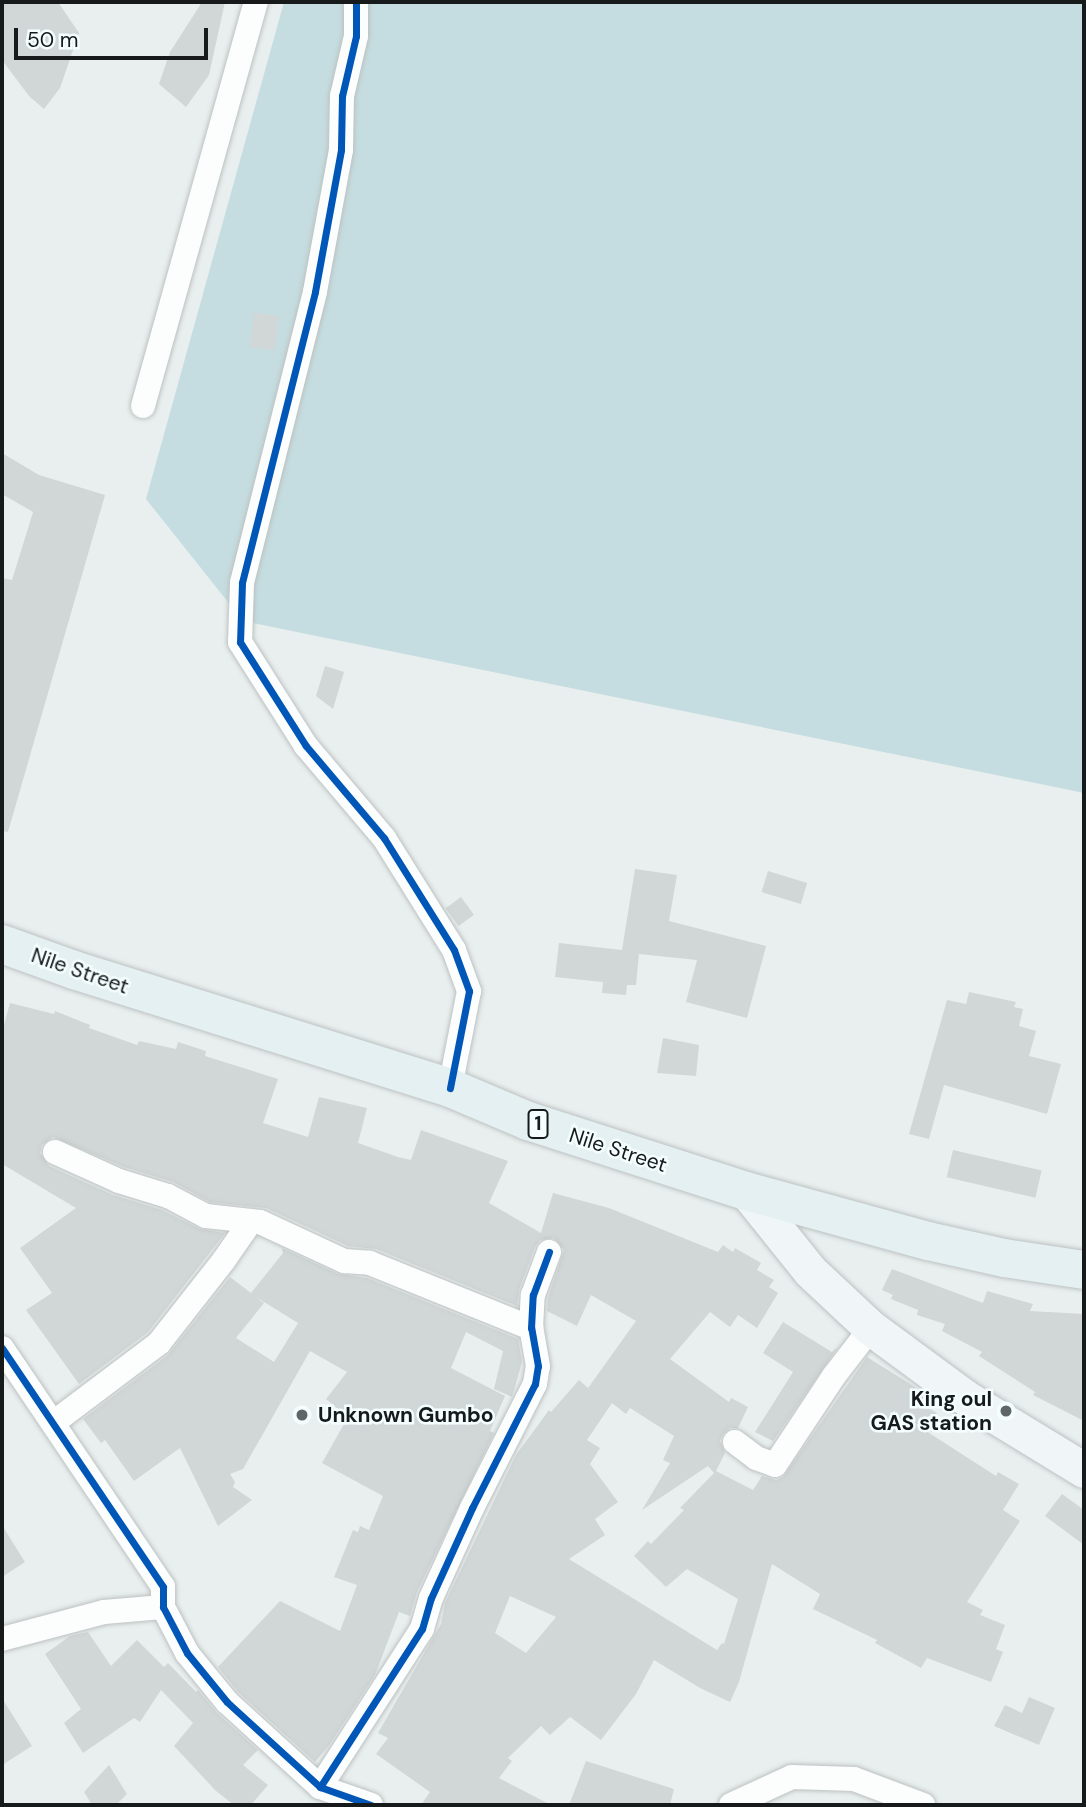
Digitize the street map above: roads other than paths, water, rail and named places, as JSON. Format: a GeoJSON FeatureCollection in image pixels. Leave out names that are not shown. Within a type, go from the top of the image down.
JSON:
{"type":"FeatureCollection","features":[{"type":"Feature","properties":{"kind":"main road","name":"Nile Street"},"geometry":{"type":"LineString","coordinates":[[2,944],[74,971],[450,1088],[528,1121],[746,1191],[929,1241],[1004,1258],[1084,1270]]}},
{"type":"Feature","properties":{"kind":"main road"},"geometry":{"type":"LineString","coordinates":[[746,1191],[810,1271],[871,1328],[966,1398],[1084,1470]]}},
{"type":"Feature","properties":{"kind":"street"},"geometry":{"type":"LineString","coordinates":[[143,406],[256,2]]}},
{"type":"Feature","properties":{"kind":"street"},"geometry":{"type":"LineString","coordinates":[[356,2],[356,36],[342,96],[341,150],[315,292],[242,583],[240,642],[306,746],[384,838],[454,950],[469,991],[450,1088]]}},
{"type":"Feature","properties":{"kind":"street"},"geometry":{"type":"LineString","coordinates":[[55,1152],[119,1181],[168,1196],[206,1216],[251,1221],[344,1261],[370,1263],[531,1328]]}},
{"type":"Feature","properties":{"kind":"street"},"geometry":{"type":"LineString","coordinates":[[53,1423],[159,1343],[251,1221]]}},
{"type":"Feature","properties":{"kind":"street"},"geometry":{"type":"LineString","coordinates":[[320,1787],[422,1629],[431,1598],[472,1508],[535,1384],[538,1366],[531,1328],[533,1295],[549,1252]]}},
{"type":"Feature","properties":{"kind":"street"},"geometry":{"type":"LineString","coordinates":[[735,1442],[756,1458],[775,1465],[834,1376],[871,1328]]}},
{"type":"Feature","properties":{"kind":"street"},"geometry":{"type":"LineString","coordinates":[[2,1348],[163,1587],[163,1607],[187,1653],[228,1702],[320,1787],[366,1805]]}},
{"type":"Feature","properties":{"kind":"street"},"geometry":{"type":"LineString","coordinates":[[2,1639],[104,1612],[163,1607]]}},
{"type":"Feature","properties":{"kind":"street"},"geometry":{"type":"LineString","coordinates":[[731,1805],[792,1777],[855,1779],[923,1805]]}},
{"type":"Feature","properties":{"kind":"place","name":"King oul GAS station"},"geometry":{"type":"Point","coordinates":[1006,1411]}},
{"type":"Feature","properties":{"kind":"place","name":"Unknown Gumbo"},"geometry":{"type":"Point","coordinates":[302,1415]}}]}
